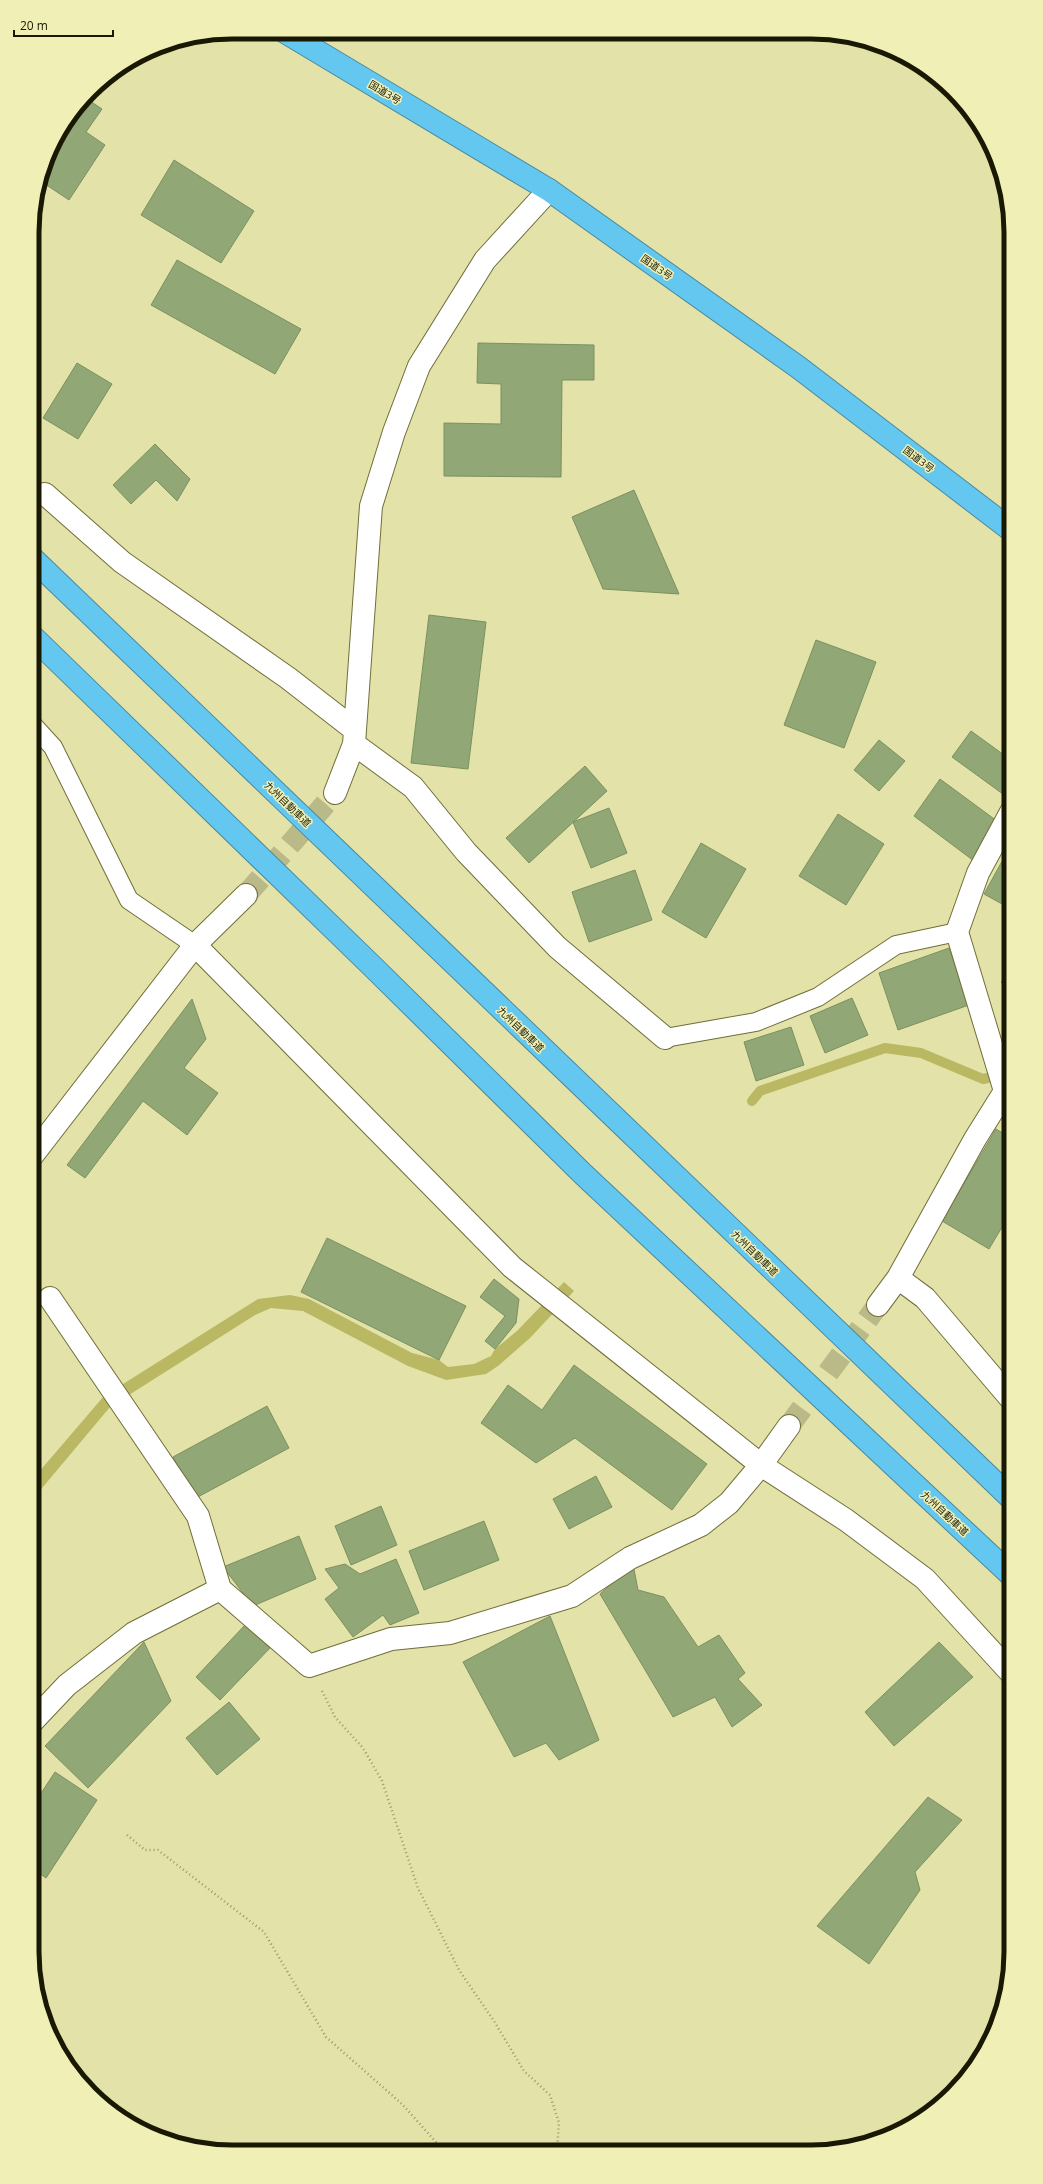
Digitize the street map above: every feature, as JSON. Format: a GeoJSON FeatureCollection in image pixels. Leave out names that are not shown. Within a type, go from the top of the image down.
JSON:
{"type":"FeatureCollection","features":[{"type":"Feature","properties":{"kind":"highway","name":"国道3号"},"geometry":{"type":"LineString","coordinates":[[297,39],[549,190],[798,367],[1004,525]]}},
{"type":"Feature","properties":{"kind":"highway","name":"九州自動車道"},"geometry":{"type":"LineString","coordinates":[[39,565],[1004,1491]]}},
{"type":"Feature","properties":{"kind":"highway","name":"九州自動車道"},"geometry":{"type":"LineString","coordinates":[[39,643],[372,966],[584,1175],[1004,1568]]}},
{"type":"Feature","properties":{"kind":"street"},"geometry":{"type":"LineString","coordinates":[[334,793],[354,737],[371,506],[394,432],[419,366],[485,260],[549,190]]}},
{"type":"Feature","properties":{"kind":"street"},"geometry":{"type":"LineString","coordinates":[[45,494],[122,562],[288,678],[413,787],[466,852],[557,947],[665,1038]]}},
{"type":"Feature","properties":{"kind":"street"},"geometry":{"type":"LineString","coordinates":[[1004,825],[978,873],[957,932],[1004,1088]]}},
{"type":"Feature","properties":{"kind":"street"},"geometry":{"type":"LineString","coordinates":[[39,1147],[194,945],[246,894]]}},
{"type":"Feature","properties":{"kind":"street"},"geometry":{"type":"LineString","coordinates":[[194,945],[512,1268],[761,1465],[846,1520],[924,1579],[1004,1665]]}},
{"type":"Feature","properties":{"kind":"street"},"geometry":{"type":"LineString","coordinates":[[878,1305],[898,1278],[975,1139],[1004,1093]]}},
{"type":"Feature","properties":{"kind":"street"},"geometry":{"type":"LineString","coordinates":[[898,1278],[925,1298],[1004,1391]]}},
{"type":"Feature","properties":{"kind":"street"},"geometry":{"type":"LineString","coordinates":[[50,1298],[198,1516],[220,1589],[309,1666],[391,1640],[450,1633],[572,1596],[630,1558],[701,1525],[729,1503],[761,1465],[789,1426]]}},
{"type":"Feature","properties":{"kind":"street"},"geometry":{"type":"LineString","coordinates":[[39,1715],[67,1685],[134,1633],[220,1589]]}},
{"type":"Feature","properties":{"kind":"lane"},"geometry":{"type":"LineString","coordinates":[[39,732],[53,747],[129,900],[194,945]]}},
{"type":"Feature","properties":{"kind":"lane"},"geometry":{"type":"LineString","coordinates":[[665,1038],[756,1022],[818,996],[896,945],[957,932]]}},
{"type":"Feature","properties":{"kind":"path"},"geometry":{"type":"LineString","coordinates":[[309,1666],[335,1717],[363,1748],[382,1781],[418,1888],[459,1970],[494,2022],[524,2071],[550,2095],[558,2122],[557,2145]]}},
{"type":"Feature","properties":{"kind":"path"},"geometry":{"type":"LineString","coordinates":[[127,1835],[145,1850],[158,1850],[264,1932],[326,2038],[402,2104],[439,2145]]}},
{"type":"Feature","properties":{"kind":"shaded area"},"geometry":{"type":"Polygon","coordinates":[[[564,1282],[574,1291],[530,1338],[498,1366],[486,1374],[446,1380],[408,1366],[303,1311],[271,1308],[255,1315],[110,1407],[39,1492],[39,1472],[104,1396],[258,1299],[290,1295],[309,1299],[412,1353],[439,1360],[448,1367],[474,1364],[491,1356],[495,1349],[517,1331],[564,1282]]]}},
{"type":"Feature","properties":{"kind":"building"},"geometry":{"type":"Polygon","coordinates":[[[91,101],[102,109],[86,132],[105,145],[69,200],[45,184],[49,170],[65,135],[91,101]]]}},
{"type":"Feature","properties":{"kind":"building"},"geometry":{"type":"Polygon","coordinates":[[[174,160],[254,211],[221,263],[141,215],[174,160]]]}},
{"type":"Feature","properties":{"kind":"building"},"geometry":{"type":"Polygon","coordinates":[[[177,260],[301,329],[275,374],[151,305],[177,260]]]}},
{"type":"Feature","properties":{"kind":"building"},"geometry":{"type":"Polygon","coordinates":[[[478,343],[594,345],[594,380],[562,380],[561,477],[444,476],[444,423],[501,424],[501,384],[477,383],[478,343]]]}},
{"type":"Feature","properties":{"kind":"building"},"geometry":{"type":"Polygon","coordinates":[[[77,363],[112,384],[78,439],[43,418],[77,363]]]}},
{"type":"Feature","properties":{"kind":"building"},"geometry":{"type":"Polygon","coordinates":[[[155,444],[190,479],[177,501],[156,480],[131,504],[113,485],[155,444]]]}},
{"type":"Feature","properties":{"kind":"building"},"geometry":{"type":"Polygon","coordinates":[[[634,490],[679,594],[603,589],[572,517],[634,490]]]}},
{"type":"Feature","properties":{"kind":"building"},"geometry":{"type":"Polygon","coordinates":[[[429,615],[486,622],[468,769],[411,763],[429,615]]]}},
{"type":"Feature","properties":{"kind":"building"},"geometry":{"type":"Polygon","coordinates":[[[816,640],[876,662],[844,748],[784,725],[816,640]]]}},
{"type":"Feature","properties":{"kind":"building"},"geometry":{"type":"Polygon","coordinates":[[[971,731],[1004,755],[1004,795],[952,757],[971,731]]]}},
{"type":"Feature","properties":{"kind":"building"},"geometry":{"type":"Polygon","coordinates":[[[879,740],[905,761],[879,791],[854,770],[879,740]]]}},
{"type":"Feature","properties":{"kind":"building"},"geometry":{"type":"Polygon","coordinates":[[[585,766],[607,791],[529,863],[506,838],[585,766]]]}},
{"type":"Feature","properties":{"kind":"building"},"geometry":{"type":"Polygon","coordinates":[[[940,779],[1001,824],[974,861],[914,816],[940,779]]]}},
{"type":"Feature","properties":{"kind":"building"},"geometry":{"type":"Polygon","coordinates":[[[609,808],[627,853],[591,868],[573,822],[609,808]]]}},
{"type":"Feature","properties":{"kind":"building"},"geometry":{"type":"Polygon","coordinates":[[[838,814],[884,844],[846,905],[799,876],[838,814]]]}},
{"type":"Feature","properties":{"kind":"building"},"geometry":{"type":"Polygon","coordinates":[[[701,843],[746,869],[706,938],[662,912],[701,843]]]}},
{"type":"Feature","properties":{"kind":"building"},"geometry":{"type":"Polygon","coordinates":[[[1004,858],[1004,905],[984,894],[1004,858]]]}},
{"type":"Feature","properties":{"kind":"building"},"geometry":{"type":"Polygon","coordinates":[[[635,870],[652,920],[589,942],[572,892],[635,870]]]}},
{"type":"Feature","properties":{"kind":"building"},"geometry":{"type":"Polygon","coordinates":[[[949,948],[969,1005],[898,1030],[879,973],[949,948]]]}},
{"type":"Feature","properties":{"kind":"building"},"geometry":{"type":"Polygon","coordinates":[[[852,998],[868,1035],[825,1053],[810,1016],[852,998]]]}},
{"type":"Feature","properties":{"kind":"building"},"geometry":{"type":"Polygon","coordinates":[[[192,999],[206,1039],[184,1068],[218,1093],[187,1135],[143,1101],[85,1178],[67,1165],[192,999]]]}},
{"type":"Feature","properties":{"kind":"building"},"geometry":{"type":"Polygon","coordinates":[[[791,1027],[804,1065],[756,1081],[744,1042],[791,1027]]]}},
{"type":"Feature","properties":{"kind":"building"},"geometry":{"type":"Polygon","coordinates":[[[996,1129],[1004,1134],[1004,1224],[989,1249],[942,1221],[996,1129]]]}},
{"type":"Feature","properties":{"kind":"building"},"geometry":{"type":"Polygon","coordinates":[[[327,1238],[466,1306],[439,1360],[301,1292],[327,1238]]]}},
{"type":"Feature","properties":{"kind":"building"},"geometry":{"type":"Polygon","coordinates":[[[494,1279],[519,1299],[516,1323],[495,1349],[485,1341],[505,1316],[480,1297],[494,1279]]]}},
{"type":"Feature","properties":{"kind":"building"},"geometry":{"type":"Polygon","coordinates":[[[574,1365],[707,1464],[672,1510],[575,1438],[536,1463],[481,1423],[508,1385],[542,1410],[574,1365]]]}},
{"type":"Feature","properties":{"kind":"building"},"geometry":{"type":"Polygon","coordinates":[[[267,1406],[289,1448],[196,1498],[173,1457],[267,1406]]]}},
{"type":"Feature","properties":{"kind":"building"},"geometry":{"type":"Polygon","coordinates":[[[596,1476],[612,1507],[569,1529],[553,1499],[596,1476]]]}},
{"type":"Feature","properties":{"kind":"building"},"geometry":{"type":"Polygon","coordinates":[[[381,1506],[397,1545],[351,1565],[335,1526],[381,1506]]]}},
{"type":"Feature","properties":{"kind":"building"},"geometry":{"type":"Polygon","coordinates":[[[484,1521],[499,1560],[424,1590],[409,1551],[484,1521]]]}},
{"type":"Feature","properties":{"kind":"building"},"geometry":{"type":"Polygon","coordinates":[[[299,1536],[316,1579],[253,1606],[223,1567],[299,1536]]]}},
{"type":"Feature","properties":{"kind":"building"},"geometry":{"type":"Polygon","coordinates":[[[396,1559],[419,1613],[390,1625],[383,1615],[353,1637],[325,1599],[339,1588],[325,1569],[345,1564],[360,1574],[396,1559]]]}},
{"type":"Feature","properties":{"kind":"building"},"geometry":{"type":"Polygon","coordinates":[[[633,1564],[638,1590],[664,1597],[698,1647],[719,1635],[745,1673],[738,1679],[762,1705],[732,1727],[715,1697],[673,1717],[600,1594],[633,1564]]]}},
{"type":"Feature","properties":{"kind":"building"},"geometry":{"type":"Polygon","coordinates":[[[550,1616],[599,1740],[559,1760],[546,1743],[514,1757],[463,1662],[550,1616]]]}},
{"type":"Feature","properties":{"kind":"building"},"geometry":{"type":"Polygon","coordinates":[[[245,1625],[270,1648],[220,1700],[196,1677],[245,1625]]]}},
{"type":"Feature","properties":{"kind":"building"},"geometry":{"type":"Polygon","coordinates":[[[144,1642],[171,1701],[88,1788],[45,1746],[144,1642]]]}},
{"type":"Feature","properties":{"kind":"building"},"geometry":{"type":"Polygon","coordinates":[[[939,1642],[973,1677],[894,1746],[865,1712],[939,1642]]]}},
{"type":"Feature","properties":{"kind":"building"},"geometry":{"type":"Polygon","coordinates":[[[229,1702],[260,1739],[217,1775],[186,1738],[229,1702]]]}},
{"type":"Feature","properties":{"kind":"building"},"geometry":{"type":"Polygon","coordinates":[[[55,1772],[97,1800],[46,1878],[39,1873],[39,1796],[55,1772]]]}},
{"type":"Feature","properties":{"kind":"building"},"geometry":{"type":"Polygon","coordinates":[[[928,1797],[962,1820],[915,1872],[920,1890],[869,1964],[817,1926],[928,1797]]]}},
{"type":"Feature","properties":{"kind":"waterway"},"geometry":{"type":"LineString","coordinates":[[752,1101],[760,1091],[885,1048],[921,1053],[983,1079],[1001,1075]]}},
{"type":"Feature","properties":{"kind":"tunnel"},"geometry":{"type":"LineString","coordinates":[[246,895],[335,793]]}},
{"type":"Feature","properties":{"kind":"tunnel"},"geometry":{"type":"LineString","coordinates":[[789,1426],[878,1305]]}}]}
